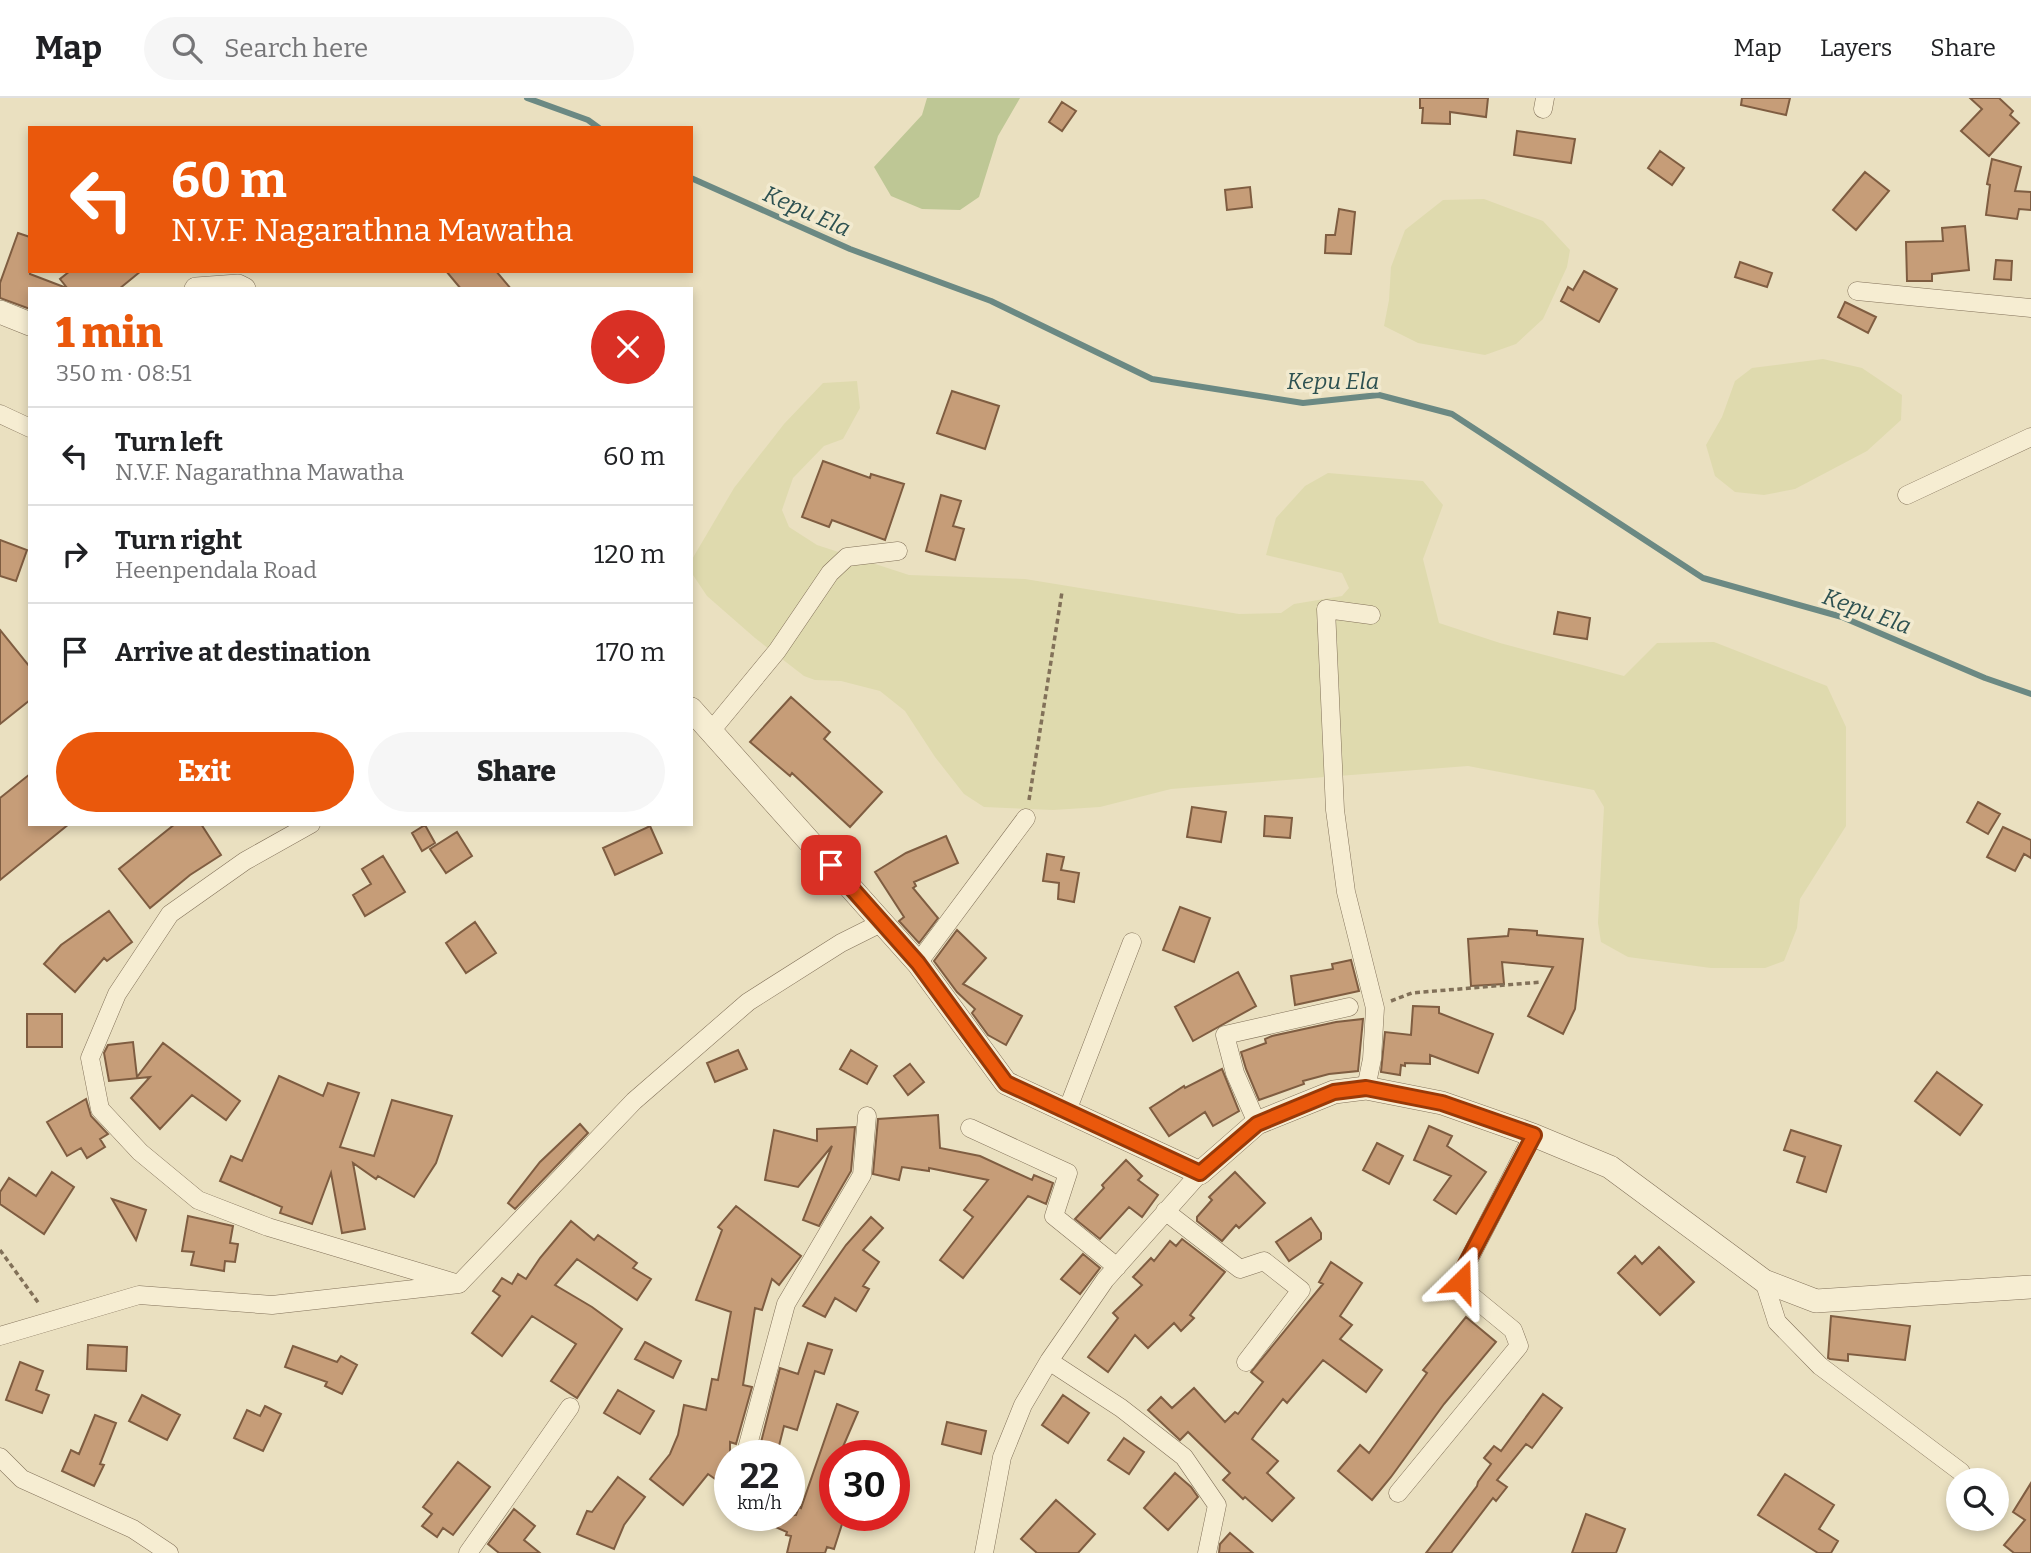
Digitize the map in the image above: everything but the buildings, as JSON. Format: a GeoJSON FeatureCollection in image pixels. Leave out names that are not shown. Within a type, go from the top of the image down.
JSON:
{"type":"FeatureCollection","features":[{"type":"Feature","properties":{"kind":"street"},"geometry":{"type":"LineString","coordinates":[[1857,291],[2031,308]]}},
{"type":"Feature","properties":{"kind":"street"},"geometry":{"type":"LineString","coordinates":[[0,312],[28,323]]}},
{"type":"Feature","properties":{"kind":"street"},"geometry":{"type":"LineString","coordinates":[[2,420],[28,427]]}},
{"type":"Feature","properties":{"kind":"street"},"geometry":{"type":"LineString","coordinates":[[1907,495],[2031,437]]}},
{"type":"Feature","properties":{"kind":"street"},"geometry":{"type":"LineString","coordinates":[[711,730],[777,651],[830,573],[847,557],[898,551]]}},
{"type":"Feature","properties":{"kind":"street"},"geometry":{"type":"LineString","coordinates":[[1366,1088],[1372,1059],[1375,1008],[1346,892],[1335,810],[1326,609],[1371,615]]}},
{"type":"Feature","properties":{"kind":"street"},"geometry":{"type":"LineString","coordinates":[[693,711],[918,963],[1006,1083],[1200,1173]]}},
{"type":"Feature","properties":{"kind":"street"},"geometry":{"type":"LineString","coordinates":[[918,963],[1026,818]]}},
{"type":"Feature","properties":{"kind":"street"},"geometry":{"type":"LineString","coordinates":[[307,826],[245,861],[170,914],[117,994],[90,1058],[100,1109],[140,1152],[198,1200],[268,1227],[459,1284]]}},
{"type":"Feature","properties":{"kind":"street"},"geometry":{"type":"LineString","coordinates":[[0,1336],[139,1296],[272,1305],[459,1284],[634,1101],[748,1002],[841,943],[883,922]]}},
{"type":"Feature","properties":{"kind":"street"},"geometry":{"type":"LineString","coordinates":[[1067,1111],[1132,942]]}},
{"type":"Feature","properties":{"kind":"street"},"geometry":{"type":"LineString","coordinates":[[1257,1124],[1235,1073],[1226,1035],[1349,1007]]}},
{"type":"Feature","properties":{"kind":"street"},"geometry":{"type":"LineString","coordinates":[[985,1553],[1002,1457],[1023,1405],[1049,1362],[1117,1267],[1200,1173],[1257,1124],[1334,1092],[1366,1088],[1442,1103],[1534,1135],[1610,1167],[1764,1281],[1816,1301],[2031,1287]]}},
{"type":"Feature","properties":{"kind":"street"},"geometry":{"type":"LineString","coordinates":[[749,1440],[786,1304],[862,1175],[867,1116]]}},
{"type":"Feature","properties":{"kind":"street"},"geometry":{"type":"LineString","coordinates":[[970,1128],[1068,1173],[1054,1216],[1117,1267]]}},
{"type":"Feature","properties":{"kind":"street"},"geometry":{"type":"LineString","coordinates":[[1398,1493],[1519,1346],[1513,1331],[1468,1293],[1461,1281],[1465,1266],[1534,1135]]}},
{"type":"Feature","properties":{"kind":"street"},"geometry":{"type":"LineString","coordinates":[[1165,1211],[1240,1269],[1264,1261],[1301,1290],[1246,1362]]}},
{"type":"Feature","properties":{"kind":"street"},"geometry":{"type":"LineString","coordinates":[[1764,1281],[1777,1322],[1820,1366],[1956,1468]]}},
{"type":"Feature","properties":{"kind":"street"},"geometry":{"type":"LineString","coordinates":[[1049,1362],[1121,1408],[1184,1457],[1217,1506],[1207,1553]]}},
{"type":"Feature","properties":{"kind":"street"},"geometry":{"type":"LineString","coordinates":[[468,1553],[570,1407]]}},
{"type":"Feature","properties":{"kind":"street"},"geometry":{"type":"LineString","coordinates":[[0,1457],[22,1479],[133,1529],[169,1553]]}},
{"type":"Feature","properties":{"kind":"path"},"geometry":{"type":"LineString","coordinates":[[1026,818],[1062,592]]}},
{"type":"Feature","properties":{"kind":"path"},"geometry":{"type":"LineString","coordinates":[[1375,1008],[1412,993],[1541,982]]}},
{"type":"Feature","properties":{"kind":"path"},"geometry":{"type":"LineString","coordinates":[[0,1250],[50,1320]]}},
{"type":"Feature","properties":{"kind":"shaded area"},"geometry":{"type":"Polygon","coordinates":[[[1484,199],[1543,221],[1570,250],[1567,267],[1543,319],[1516,344],[1485,355],[1418,343],[1384,326],[1391,267],[1405,230],[1443,200],[1484,199]]]}},
{"type":"Feature","properties":{"kind":"shaded area"},"geometry":{"type":"Polygon","coordinates":[[[1823,359],[1862,368],[1902,395],[1901,420],[1867,451],[1795,489],[1764,495],[1735,492],[1715,476],[1706,445],[1722,417],[1735,381],[1752,368],[1823,359]]]}},
{"type":"Feature","properties":{"kind":"shaded area"},"geometry":{"type":"Polygon","coordinates":[[[857,381],[860,408],[843,439],[824,446],[793,478],[782,510],[789,527],[817,545],[909,575],[1025,579],[1239,614],[1281,613],[1294,604],[1342,596],[1349,588],[1342,573],[1266,555],[1276,518],[1305,486],[1328,473],[1423,481],[1443,505],[1423,559],[1439,623],[1500,643],[1624,676],[1657,643],[1714,642],[1827,686],[1846,727],[1846,826],[1800,899],[1797,928],[1784,961],[1765,968],[1711,968],[1628,957],[1601,942],[1598,923],[1604,807],[1594,790],[1468,766],[1171,789],[1100,807],[1053,810],[984,807],[964,794],[935,757],[905,711],[880,691],[841,681],[815,680],[804,676],[707,596],[693,575],[693,558],[734,488],[784,424],[823,383],[857,381]]]}},
{"type":"Feature","properties":{"kind":"green space"},"geometry":{"type":"Polygon","coordinates":[[[927,98],[1020,98],[998,136],[979,197],[960,210],[922,209],[891,196],[874,167],[922,115],[927,98]]]}},
{"type":"Feature","properties":{"kind":"waterway","name":"Kepu Ela"},"geometry":{"type":"LineString","coordinates":[[527,98],[588,120],[596,126]]}},
{"type":"Feature","properties":{"kind":"waterway","name":"Kepu Ela"},"geometry":{"type":"LineString","coordinates":[[693,179],[850,249],[991,301],[1152,379],[1303,403],[1379,395],[1452,414],[1703,578],[1842,617],[1985,678],[2031,694]]}},
{"type":"Feature","properties":{"kind":"route"},"geometry":{"type":"LineString","coordinates":[[831,865],[918,963],[1006,1083],[1200,1173],[1257,1124],[1334,1092],[1366,1088],[1442,1103],[1534,1135],[1465,1266],[1461,1281]]}}]}
